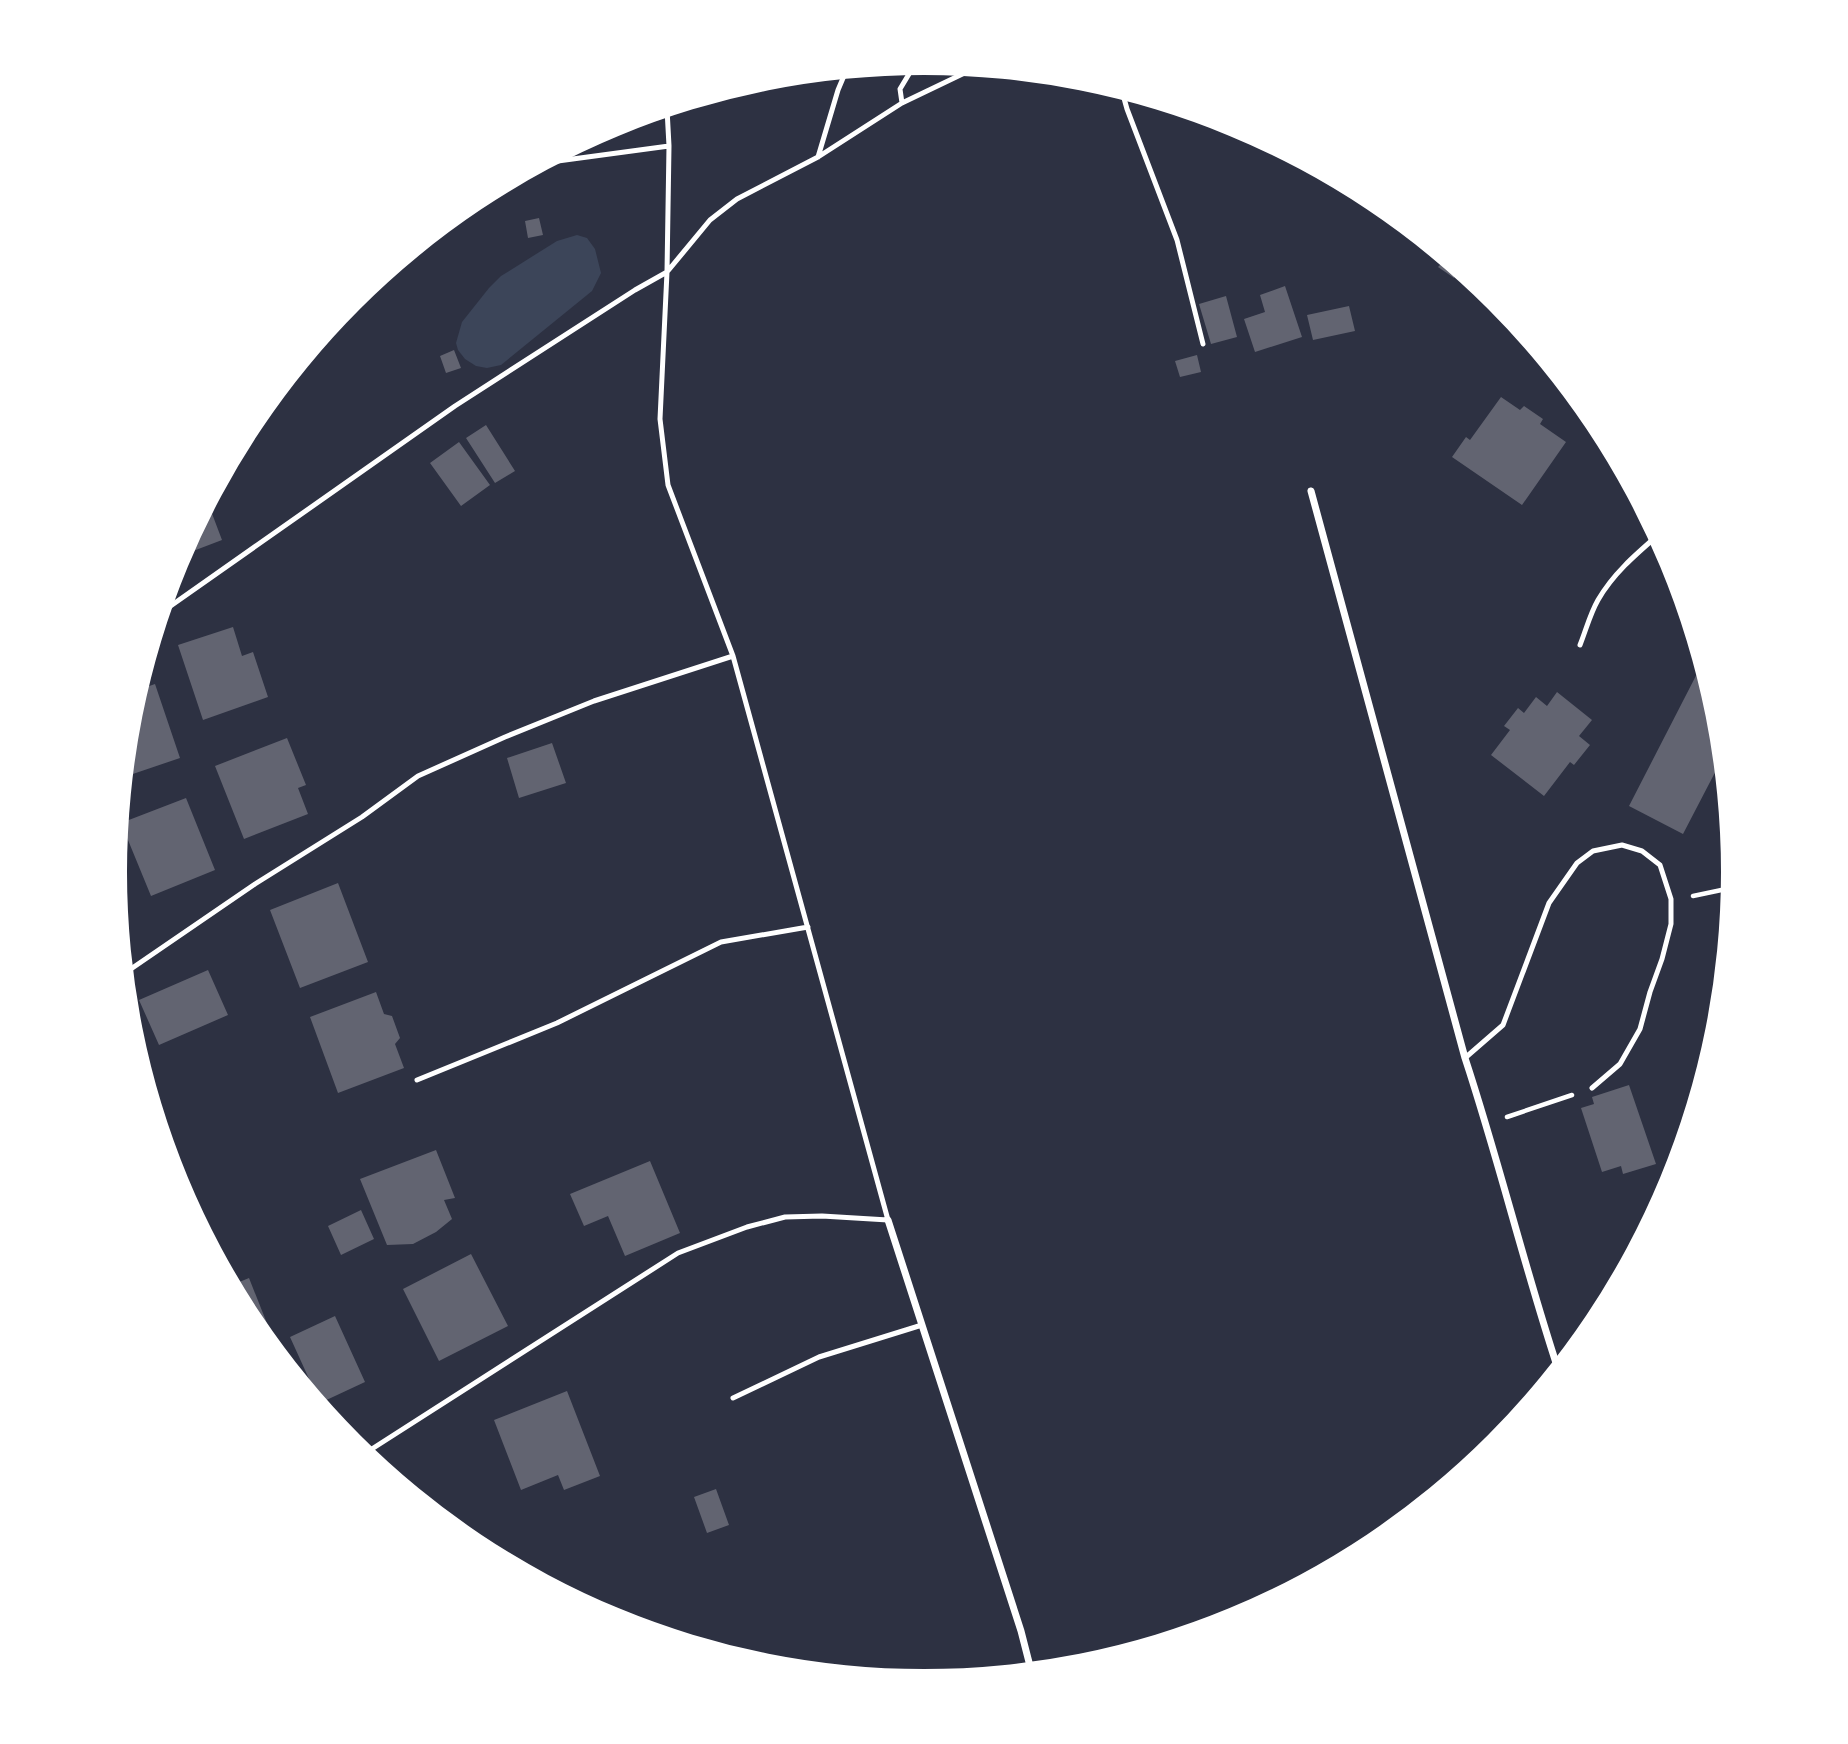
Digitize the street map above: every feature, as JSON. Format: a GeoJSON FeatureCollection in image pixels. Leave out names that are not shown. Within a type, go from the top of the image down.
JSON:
{"type":"FeatureCollection","features":[{"type":"Feature","properties":{"kind":"street"},"geometry":{"type":"LineString","coordinates":[[1311,491],[1465,1058],[1487,1124],[1532,1290],[1555,1359]]}},
{"type":"Feature","properties":{"kind":"street"},"geometry":{"type":"LineString","coordinates":[[888,1220],[1029,1662]]}},
{"type":"Feature","properties":{"kind":"lane"},"geometry":{"type":"LineString","coordinates":[[902,103],[899,97],[900,89],[908,76]]}},
{"type":"Feature","properties":{"kind":"lane"},"geometry":{"type":"LineString","coordinates":[[175,603],[455,406],[667,272],[710,220],[737,199],[818,157],[902,103],[958,76]]}},
{"type":"Feature","properties":{"kind":"lane"},"geometry":{"type":"LineString","coordinates":[[818,157],[842,80]]}},
{"type":"Feature","properties":{"kind":"lane"},"geometry":{"type":"LineString","coordinates":[[1125,101],[1177,240],[1203,344]]}},
{"type":"Feature","properties":{"kind":"lane"},"geometry":{"type":"LineString","coordinates":[[374,1447],[678,1253],[747,1227],[785,1217],[888,1220],[733,656],[668,485],[660,419],[667,272],[667,118]]}},
{"type":"Feature","properties":{"kind":"lane"},"geometry":{"type":"LineString","coordinates":[[567,160],[668,146]]}},
{"type":"Feature","properties":{"kind":"lane"},"geometry":{"type":"LineString","coordinates":[[1580,645],[1597,602],[1609,582],[1649,543]]}},
{"type":"Feature","properties":{"kind":"lane"},"geometry":{"type":"LineString","coordinates":[[133,967],[255,884],[362,817],[418,776],[594,701],[733,656]]}},
{"type":"Feature","properties":{"kind":"lane"},"geometry":{"type":"LineString","coordinates":[[1465,1058],[1503,1025],[1549,903],[1577,863],[1593,850],[1622,845],[1642,851],[1660,865],[1671,899],[1671,924],[1640,1029],[1620,1064],[1592,1088]]}},
{"type":"Feature","properties":{"kind":"lane"},"geometry":{"type":"LineString","coordinates":[[417,1080],[556,1023],[721,942],[807,927]]}},
{"type":"Feature","properties":{"kind":"lane"},"geometry":{"type":"LineString","coordinates":[[733,1398],[818,1357],[922,1325]]}},
{"type":"Feature","properties":{"kind":"path"},"geometry":{"type":"LineString","coordinates":[[1671,899],[1720,891]]}},
{"type":"Feature","properties":{"kind":"path"},"geometry":{"type":"LineString","coordinates":[[1487,1124],[1592,1088]]}},
{"type":"Feature","properties":{"kind":"shaded area"},"geometry":{"type":"Polygon","coordinates":[[[577,235],[587,238],[595,249],[601,273],[592,291],[501,365],[487,368],[476,366],[465,359],[456,343],[462,322],[489,288],[501,276],[557,241],[577,235]]]}},
{"type":"Feature","properties":{"kind":"building"},"geometry":{"type":"Polygon","coordinates":[[[539,218],[543,235],[528,238],[525,221],[539,218]]]}},
{"type":"Feature","properties":{"kind":"building"},"geometry":{"type":"Polygon","coordinates":[[[1285,286],[1302,337],[1255,352],[1244,319],[1265,312],[1260,295],[1285,286]]]}},
{"type":"Feature","properties":{"kind":"building"},"geometry":{"type":"Polygon","coordinates":[[[1226,296],[1237,337],[1211,344],[1199,304],[1226,296]]]}},
{"type":"Feature","properties":{"kind":"building"},"geometry":{"type":"Polygon","coordinates":[[[1349,306],[1355,331],[1313,340],[1307,315],[1349,306]]]}},
{"type":"Feature","properties":{"kind":"building"},"geometry":{"type":"Polygon","coordinates":[[[454,350],[461,368],[446,373],[440,356],[454,350]]]}},
{"type":"Feature","properties":{"kind":"building"},"geometry":{"type":"Polygon","coordinates":[[[1197,355],[1201,372],[1180,377],[1175,361],[1197,355]]]}},
{"type":"Feature","properties":{"kind":"building"},"geometry":{"type":"Polygon","coordinates":[[[1501,397],[1520,410],[1524,406],[1543,419],[1540,424],[1566,442],[1522,505],[1452,457],[1466,437],[1470,440],[1501,397]]]}},
{"type":"Feature","properties":{"kind":"building"},"geometry":{"type":"Polygon","coordinates":[[[486,425],[515,471],[495,483],[466,438],[486,425]]]}},
{"type":"Feature","properties":{"kind":"building"},"geometry":{"type":"Polygon","coordinates":[[[459,442],[490,485],[461,506],[430,463],[459,442]]]}},
{"type":"Feature","properties":{"kind":"building"},"geometry":{"type":"Polygon","coordinates":[[[212,514],[222,540],[196,550],[212,514]]]}},
{"type":"Feature","properties":{"kind":"building"},"geometry":{"type":"Polygon","coordinates":[[[233,627],[242,656],[253,652],[268,697],[203,720],[178,645],[233,627]]]}},
{"type":"Feature","properties":{"kind":"building"},"geometry":{"type":"Polygon","coordinates":[[[1696,676],[1715,773],[1683,834],[1629,806],[1696,676]]]}},
{"type":"Feature","properties":{"kind":"building"},"geometry":{"type":"Polygon","coordinates":[[[155,684],[180,758],[133,774],[143,717],[150,686],[155,684]]]}},
{"type":"Feature","properties":{"kind":"building"},"geometry":{"type":"Polygon","coordinates":[[[1557,692],[1592,720],[1579,736],[1590,745],[1574,765],[1570,762],[1544,796],[1491,755],[1510,730],[1504,726],[1518,708],[1524,713],[1536,697],[1547,706],[1557,692]]]}},
{"type":"Feature","properties":{"kind":"building"},"geometry":{"type":"Polygon","coordinates":[[[287,738],[306,785],[298,788],[308,814],[244,839],[215,766],[287,738]]]}},
{"type":"Feature","properties":{"kind":"building"},"geometry":{"type":"Polygon","coordinates":[[[552,743],[566,783],[519,798],[507,758],[552,743]]]}},
{"type":"Feature","properties":{"kind":"building"},"geometry":{"type":"Polygon","coordinates":[[[186,798],[215,870],[151,896],[128,841],[129,820],[186,798]]]}},
{"type":"Feature","properties":{"kind":"building"},"geometry":{"type":"Polygon","coordinates":[[[338,883],[368,962],[300,988],[270,910],[338,883]]]}},
{"type":"Feature","properties":{"kind":"building"},"geometry":{"type":"Polygon","coordinates":[[[208,970],[228,1015],[159,1045],[139,1000],[208,970]]]}},
{"type":"Feature","properties":{"kind":"building"},"geometry":{"type":"Polygon","coordinates":[[[376,992],[384,1014],[392,1016],[400,1038],[395,1044],[404,1068],[338,1093],[310,1017],[376,992]]]}},
{"type":"Feature","properties":{"kind":"building"},"geometry":{"type":"Polygon","coordinates":[[[1629,1085],[1656,1164],[1623,1174],[1621,1166],[1602,1172],[1581,1108],[1594,1104],[1592,1097],[1629,1085]]]}},
{"type":"Feature","properties":{"kind":"building"},"geometry":{"type":"Polygon","coordinates":[[[436,1150],[455,1198],[444,1200],[452,1219],[436,1232],[413,1244],[387,1245],[360,1179],[436,1150]]]}},
{"type":"Feature","properties":{"kind":"building"},"geometry":{"type":"Polygon","coordinates":[[[650,1161],[680,1233],[625,1256],[608,1216],[584,1226],[570,1194],[650,1161]]]}},
{"type":"Feature","properties":{"kind":"building"},"geometry":{"type":"Polygon","coordinates":[[[361,1210],[374,1239],[341,1255],[328,1226],[361,1210]]]}},
{"type":"Feature","properties":{"kind":"building"},"geometry":{"type":"Polygon","coordinates":[[[471,1254],[508,1326],[439,1361],[403,1289],[471,1254]]]}},
{"type":"Feature","properties":{"kind":"building"},"geometry":{"type":"Polygon","coordinates":[[[249,1278],[266,1320],[262,1315],[241,1281],[249,1278]]]}},
{"type":"Feature","properties":{"kind":"building"},"geometry":{"type":"Polygon","coordinates":[[[335,1316],[365,1382],[327,1400],[308,1376],[290,1337],[335,1316]]]}},
{"type":"Feature","properties":{"kind":"building"},"geometry":{"type":"Polygon","coordinates":[[[567,1391],[600,1476],[564,1490],[558,1475],[521,1490],[494,1420],[567,1391]]]}},
{"type":"Feature","properties":{"kind":"building"},"geometry":{"type":"Polygon","coordinates":[[[716,1489],[729,1525],[707,1533],[694,1497],[716,1489]]]}}]}
